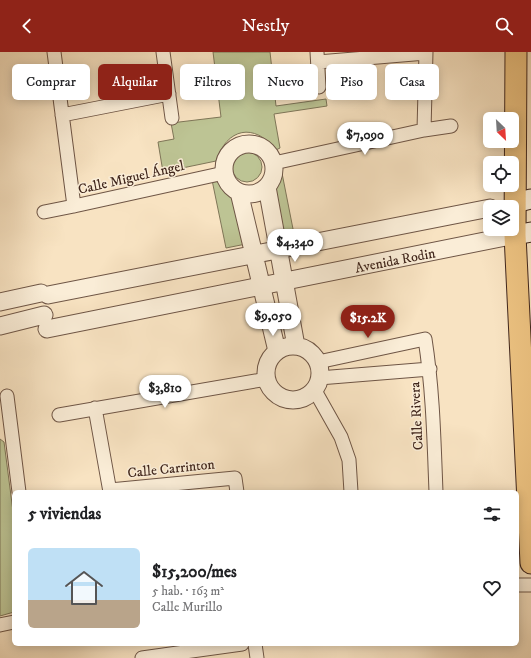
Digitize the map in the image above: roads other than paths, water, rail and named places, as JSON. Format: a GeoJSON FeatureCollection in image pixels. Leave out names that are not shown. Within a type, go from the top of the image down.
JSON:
{"type":"FeatureCollection","features":[{"type":"Feature","properties":{"kind":"main road"},"geometry":{"type":"LineString","coordinates":[[516,52],[523,201],[531,563]]}},
{"type":"Feature","properties":{"kind":"street"},"geometry":{"type":"LineString","coordinates":[[54,52],[74,206]]}},
{"type":"Feature","properties":{"kind":"street"},"geometry":{"type":"LineString","coordinates":[[163,52],[165,64]]}},
{"type":"Feature","properties":{"kind":"street"},"geometry":{"type":"LineString","coordinates":[[319,86],[317,57],[426,52],[424,130]]}},
{"type":"Feature","properties":{"kind":"street"},"geometry":{"type":"LineString","coordinates":[[62,115],[138,100]]}},
{"type":"Feature","properties":{"kind":"street"},"geometry":{"type":"LineString","coordinates":[[170,100],[172,118]]}},
{"type":"Feature","properties":{"kind":"street"},"geometry":{"type":"LineString","coordinates":[[274,163],[424,130],[451,126]]}},
{"type":"Feature","properties":{"kind":"street"},"geometry":{"type":"LineString","coordinates":[[248,144],[257,145],[264,149],[274,163],[272,180],[266,187],[258,192],[249,194],[239,192],[232,188],[226,181],[224,164],[227,156],[240,146],[248,144]]}},
{"type":"Feature","properties":{"kind":"street","name":"Calle Miguel Ángel"},"geometry":{"type":"LineString","coordinates":[[44,212],[224,173]]}},
{"type":"Feature","properties":{"kind":"street"},"geometry":{"type":"LineString","coordinates":[[266,187],[296,346]]}},
{"type":"Feature","properties":{"kind":"street"},"geometry":{"type":"LineString","coordinates":[[239,192],[277,351]]}},
{"type":"Feature","properties":{"kind":"street"},"geometry":{"type":"LineString","coordinates":[[0,302],[483,209]]}},
{"type":"Feature","properties":{"kind":"street","name":"Avenida Rodin"},"geometry":{"type":"LineString","coordinates":[[0,326],[46,322],[262,286],[523,234]]}},
{"type":"Feature","properties":{"kind":"street","name":"Calle Rivera"},"geometry":{"type":"LineString","coordinates":[[317,377],[425,339],[432,393],[436,490]]}},
{"type":"Feature","properties":{"kind":"street"},"geometry":{"type":"LineString","coordinates":[[317,377],[308,395],[302,398],[287,399],[274,392],[270,386],[267,379],[267,365],[271,357],[277,351],[287,347],[296,346],[308,350],[312,354],[317,377],[349,460],[351,490]]}},
{"type":"Feature","properties":{"kind":"street"},"geometry":{"type":"LineString","coordinates":[[317,377],[430,369]]}},
{"type":"Feature","properties":{"kind":"street"},"geometry":{"type":"LineString","coordinates":[[59,415],[267,379]]}},
{"type":"Feature","properties":{"kind":"street"},"geometry":{"type":"LineString","coordinates":[[7,396],[5,427],[19,490]]}},
{"type":"Feature","properties":{"kind":"street"},"geometry":{"type":"LineString","coordinates":[[95,408],[110,490]]}},
{"type":"Feature","properties":{"kind":"street","name":"Calle Carrinton"},"geometry":{"type":"LineString","coordinates":[[120,490],[235,478],[237,490]]}},
{"type":"Feature","properties":{"kind":"street"},"geometry":{"type":"LineString","coordinates":[[519,585],[531,585]]}},
{"type":"Feature","properties":{"kind":"street"},"geometry":{"type":"LineString","coordinates":[[0,625],[12,622]]}},
{"type":"Feature","properties":{"kind":"street"},"geometry":{"type":"LineString","coordinates":[[142,658],[228,646]]}},
{"type":"Feature","properties":{"kind":"street"},"geometry":{"type":"LineString","coordinates":[[255,646],[257,658]]}}]}
